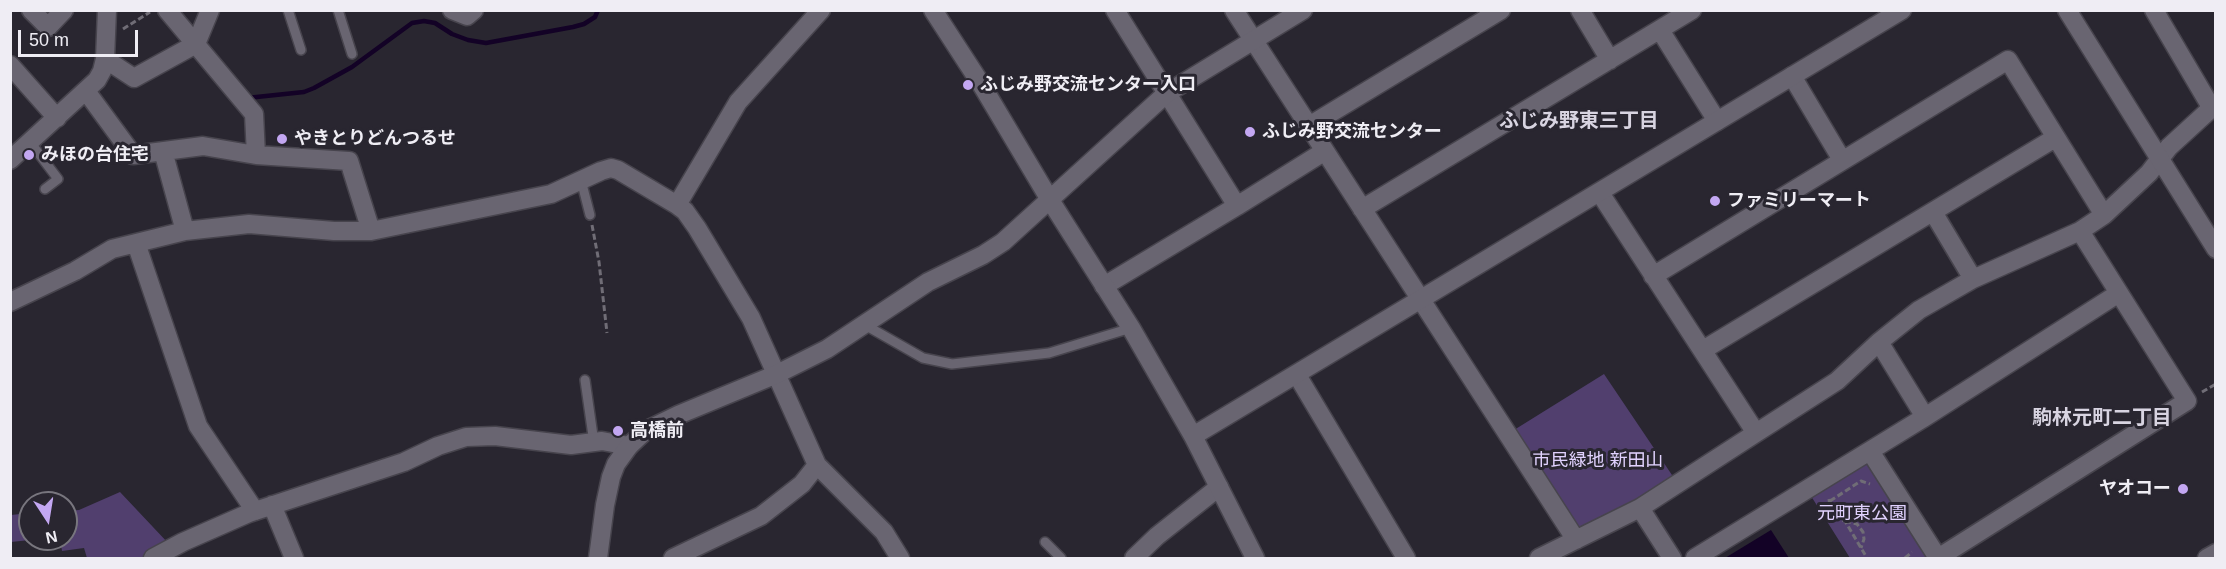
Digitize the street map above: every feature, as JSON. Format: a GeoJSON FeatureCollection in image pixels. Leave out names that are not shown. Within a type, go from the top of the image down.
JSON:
{"type":"FeatureCollection","features":[{"type":"Feature","properties":{"kind":"street"},"geometry":{"type":"LineString","coordinates":[[31,10],[50,27],[64,10]]}},
{"type":"Feature","properties":{"kind":"street"},"geometry":{"type":"LineString","coordinates":[[11,160],[97,80],[105,59],[107,10]]}},
{"type":"Feature","properties":{"kind":"street"},"geometry":{"type":"LineString","coordinates":[[167,10],[254,114],[256,155]]}},
{"type":"Feature","properties":{"kind":"street"},"geometry":{"type":"LineString","coordinates":[[452,10],[467,16],[474,10]]}},
{"type":"Feature","properties":{"kind":"street"},"geometry":{"type":"LineString","coordinates":[[677,205],[738,102],[821,10]]}},
{"type":"Feature","properties":{"kind":"street"},"geometry":{"type":"LineString","coordinates":[[933,10],[1131,328],[1193,436],[1255,558]]}},
{"type":"Feature","properties":{"kind":"street"},"geometry":{"type":"LineString","coordinates":[[1115,10],[1237,206]]}},
{"type":"Feature","properties":{"kind":"street"},"geometry":{"type":"LineString","coordinates":[[1234,10],[1576,540]]}},
{"type":"Feature","properties":{"kind":"street"},"geometry":{"type":"LineString","coordinates":[[598,558],[608,489],[616,464],[629,446],[654,426],[777,374],[828,349],[928,282],[983,255],[1003,242],[1167,93],[1303,10]]}},
{"type":"Feature","properties":{"kind":"street"},"geometry":{"type":"LineString","coordinates":[[1309,126],[1501,10]]}},
{"type":"Feature","properties":{"kind":"street"},"geometry":{"type":"LineString","coordinates":[[1580,10],[1610,60]]}},
{"type":"Feature","properties":{"kind":"street"},"geometry":{"type":"LineString","coordinates":[[1362,209],[1692,10]]}},
{"type":"Feature","properties":{"kind":"street"},"geometry":{"type":"LineString","coordinates":[[1193,436],[1902,10]]}},
{"type":"Feature","properties":{"kind":"street"},"geometry":{"type":"LineString","coordinates":[[2067,10],[2216,249]]}},
{"type":"Feature","properties":{"kind":"street"},"geometry":{"type":"LineString","coordinates":[[1539,558],[1640,508],[1837,381],[1879,342],[1919,310],[1973,279],[2080,231],[2104,215],[2149,172],[2169,147],[2213,106],[2154,10]]}},
{"type":"Feature","properties":{"kind":"street"},"geometry":{"type":"LineString","coordinates":[[105,59],[134,78],[196,44],[214,11]]}},
{"type":"Feature","properties":{"kind":"street"},"geometry":{"type":"LineString","coordinates":[[1660,30],[1718,121]]}},
{"type":"Feature","properties":{"kind":"street"},"geometry":{"type":"LineString","coordinates":[[1653,276],[2008,60],[2104,215]]}},
{"type":"Feature","properties":{"kind":"street"},"geometry":{"type":"LineString","coordinates":[[10,65],[57,118]]}},
{"type":"Feature","properties":{"kind":"street"},"geometry":{"type":"LineString","coordinates":[[1792,76],[1842,160]]}},
{"type":"Feature","properties":{"kind":"street"},"geometry":{"type":"LineString","coordinates":[[86,92],[133,155],[203,146],[256,155],[349,161],[371,231]]}},
{"type":"Feature","properties":{"kind":"street"},"geometry":{"type":"LineString","coordinates":[[1703,350],[2055,138]]}},
{"type":"Feature","properties":{"kind":"street"},"geometry":{"type":"LineString","coordinates":[[163,151],[185,231]]}},
{"type":"Feature","properties":{"kind":"street"},"geometry":{"type":"LineString","coordinates":[[1104,286],[1325,151]]}},
{"type":"Feature","properties":{"kind":"street"},"geometry":{"type":"LineString","coordinates":[[10,302],[75,271],[112,249],[185,231],[249,224],[334,231],[371,231],[551,194],[611,168],[618,170],[677,205],[685,211],[698,228],[735,289],[777,374],[817,465],[884,532],[900,558]]}},
{"type":"Feature","properties":{"kind":"street"},"geometry":{"type":"LineString","coordinates":[[1600,193],[1756,433]]}},
{"type":"Feature","properties":{"kind":"street"},"geometry":{"type":"LineString","coordinates":[[1933,212],[1973,279]]}},
{"type":"Feature","properties":{"kind":"street"},"geometry":{"type":"LineString","coordinates":[[1870,451],[1938,558],[2187,401],[2080,231]]}},
{"type":"Feature","properties":{"kind":"street"},"geometry":{"type":"LineString","coordinates":[[136,243],[198,426],[264,508],[294,558]]}},
{"type":"Feature","properties":{"kind":"street"},"geometry":{"type":"LineString","coordinates":[[1695,558],[1925,417],[2120,293]]}},
{"type":"Feature","properties":{"kind":"street"},"geometry":{"type":"LineString","coordinates":[[1879,342],[1925,417]]}},
{"type":"Feature","properties":{"kind":"street"},"geometry":{"type":"LineString","coordinates":[[1297,375],[1406,558]]}},
{"type":"Feature","properties":{"kind":"street"},"geometry":{"type":"LineString","coordinates":[[153,558],[183,542],[264,508],[404,462],[438,446],[466,437],[495,436],[571,445],[603,441],[629,446]]}},
{"type":"Feature","properties":{"kind":"street"},"geometry":{"type":"LineString","coordinates":[[673,558],[761,516],[802,484],[817,465]]}},
{"type":"Feature","properties":{"kind":"street"},"geometry":{"type":"LineString","coordinates":[[1134,558],[1157,536],[1219,487]]}},
{"type":"Feature","properties":{"kind":"street"},"geometry":{"type":"LineString","coordinates":[[1640,508],[1672,558]]}},
{"type":"Feature","properties":{"kind":"street"},"geometry":{"type":"LineString","coordinates":[[2207,558],[2216,553]]}},
{"type":"Feature","properties":{"kind":"lane"},"geometry":{"type":"LineString","coordinates":[[288,10],[301,50]]}},
{"type":"Feature","properties":{"kind":"lane"},"geometry":{"type":"LineString","coordinates":[[338,10],[352,54]]}},
{"type":"Feature","properties":{"kind":"lane"},"geometry":{"type":"LineString","coordinates":[[30,142],[58,179],[45,189]]}},
{"type":"Feature","properties":{"kind":"lane"},"geometry":{"type":"LineString","coordinates":[[581,180],[590,215]]}},
{"type":"Feature","properties":{"kind":"lane"},"geometry":{"type":"LineString","coordinates":[[865,325],[923,358],[951,364],[1049,353],[1131,328]]}},
{"type":"Feature","properties":{"kind":"lane"},"geometry":{"type":"LineString","coordinates":[[585,380],[594,442]]}},
{"type":"Feature","properties":{"kind":"lane"},"geometry":{"type":"LineString","coordinates":[[1045,542],[1061,558]]}},
{"type":"Feature","properties":{"kind":"path"},"geometry":{"type":"LineString","coordinates":[[105,38],[152,10]]}},
{"type":"Feature","properties":{"kind":"path"},"geometry":{"type":"LineString","coordinates":[[590,215],[599,262],[607,333]]}},
{"type":"Feature","properties":{"kind":"path"},"geometry":{"type":"LineString","coordinates":[[1861,548],[1863,532],[1857,524],[1838,519],[1830,506],[1830,501],[1861,481],[1869,483],[1875,489]]}},
{"type":"Feature","properties":{"kind":"path"},"geometry":{"type":"LineString","coordinates":[[1845,520],[1867,558]]}},
{"type":"Feature","properties":{"kind":"path"},"geometry":{"type":"LineString","coordinates":[[1905,558],[1912,550],[1917,557]]}},
{"type":"Feature","properties":{"kind":"green space","name":"市民緑地 新田山"},"geometry":{"type":"Polygon","coordinates":[[[1604,374],[1674,478],[1584,530],[1577,527],[1514,430],[1604,374]]]}},
{"type":"Feature","properties":{"kind":"green space","name":"元町東公園"},"geometry":{"type":"Polygon","coordinates":[[[1862,464],[1871,465],[1930,558],[1850,558],[1811,496],[1862,464]]]}},
{"type":"Feature","properties":{"kind":"green space"},"geometry":{"type":"Polygon","coordinates":[[[120,492],[169,544],[143,558],[87,558],[84,548],[78,549],[79,510],[120,492]]]}},
{"type":"Feature","properties":{"kind":"green space"},"geometry":{"type":"Polygon","coordinates":[[[18,514],[18,541],[11,542],[11,515],[18,514]]]}},
{"type":"Feature","properties":{"kind":"shaded area"},"geometry":{"type":"Polygon","coordinates":[[[1771,530],[1789,558],[1725,558],[1771,530]]]}},
{"type":"Feature","properties":{"kind":"waterway"},"geometry":{"type":"LineString","coordinates":[[247,98],[304,92],[314,88],[352,67],[412,23],[424,21],[435,23],[452,34],[486,43],[584,24],[595,17],[598,10]]}},
{"type":"Feature","properties":{"kind":"place","name":"ふじみ野交流センター入口"},"geometry":{"type":"Point","coordinates":[968,85]}},
{"type":"Feature","properties":{"kind":"place","name":"ふじみ野交流センター"},"geometry":{"type":"Point","coordinates":[1250,132]}},
{"type":"Feature","properties":{"kind":"place","name":"やきとりどんつるせ"},"geometry":{"type":"Point","coordinates":[282,139]}},
{"type":"Feature","properties":{"kind":"place","name":"みほの台住宅"},"geometry":{"type":"Point","coordinates":[29,155]}},
{"type":"Feature","properties":{"kind":"place","name":"ファミリーマート"},"geometry":{"type":"Point","coordinates":[1715,201]}},
{"type":"Feature","properties":{"kind":"place","name":"高橋前"},"geometry":{"type":"Point","coordinates":[618,431]}},
{"type":"Feature","properties":{"kind":"place","name":"ヤオコー"},"geometry":{"type":"Point","coordinates":[2183,489]}},
{"type":"Feature","properties":{"kind":"district","name":"ふじみ野東三丁目"},"geometry":{"type":"Point","coordinates":[1579,121]}},
{"type":"Feature","properties":{"kind":"district","name":"駒林元町二丁目"},"geometry":{"type":"Point","coordinates":[2102,418]}}]}
